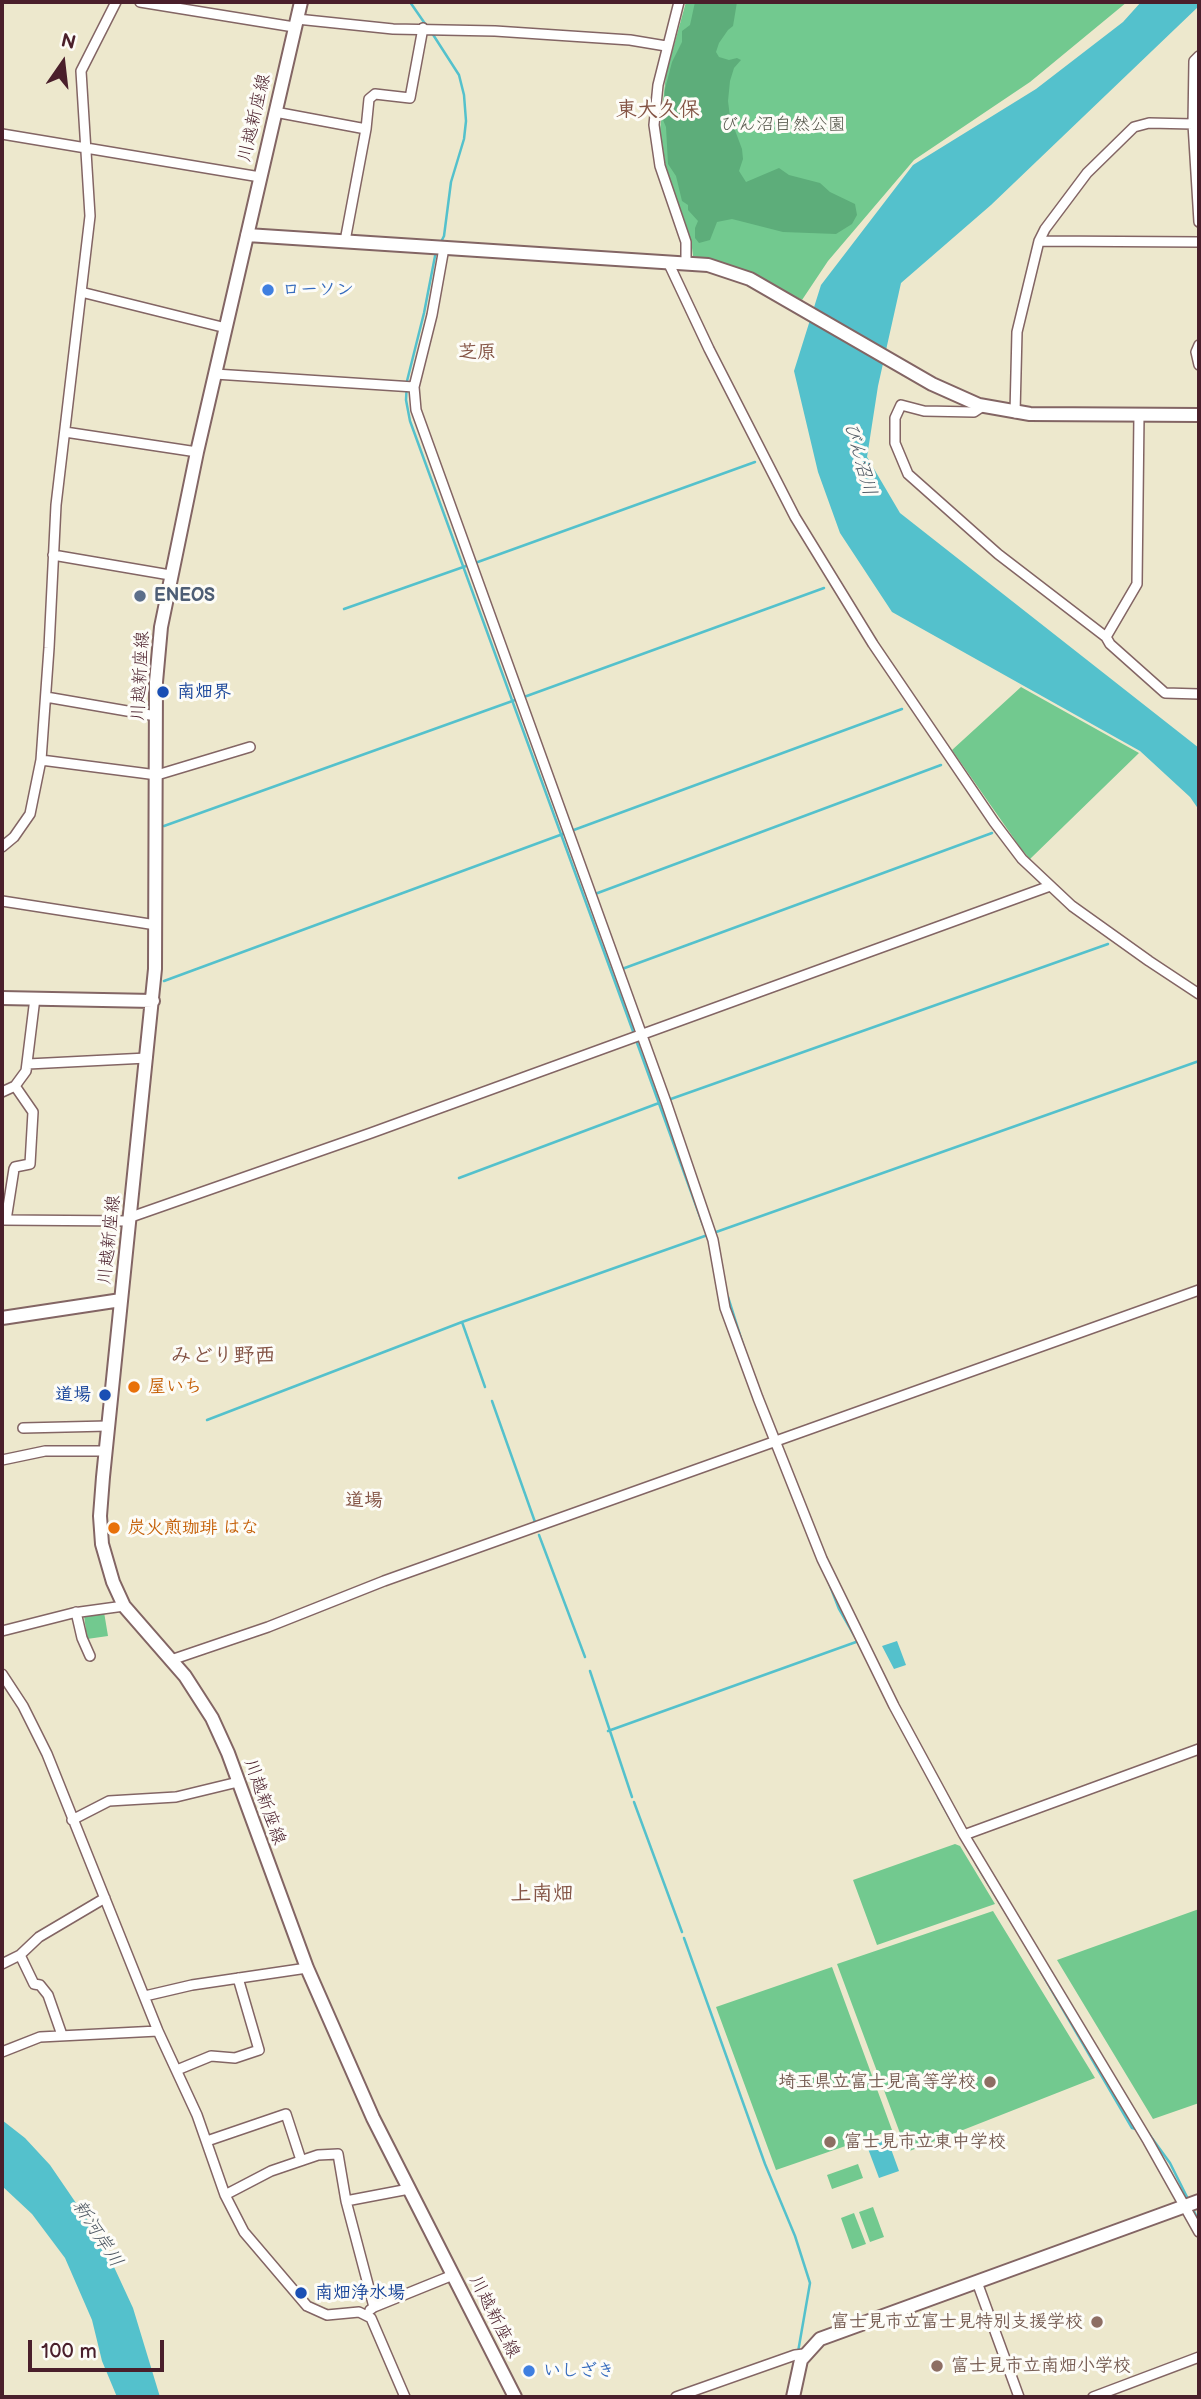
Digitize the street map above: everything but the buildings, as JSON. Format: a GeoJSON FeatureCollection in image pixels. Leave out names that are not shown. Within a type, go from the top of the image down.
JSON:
{"type":"FeatureCollection","features":[{"type":"Feature","properties":{"kind":"main road","name":"川越新座線"},"geometry":{"type":"LineString","coordinates":[[301,2],[197,452],[160,627],[156,716],[156,925],[153,1001],[108,1426],[101,1501],[102,1544],[113,1582],[124,1606],[195,1689],[212,1718],[239,1782],[307,1968],[373,2118],[515,2397]]}},
{"type":"Feature","properties":{"kind":"main road"},"geometry":{"type":"LineString","coordinates":[[247,235],[717,267],[739,274],[799,306],[944,391],[983,406],[1015,413],[1199,415]]}},
{"type":"Feature","properties":{"kind":"main road"},"geometry":{"type":"LineString","coordinates":[[2,998],[153,1001]]}},
{"type":"Feature","properties":{"kind":"main road"},"geometry":{"type":"LineString","coordinates":[[2,1318],[121,1300]]}},
{"type":"Feature","properties":{"kind":"main road"},"geometry":{"type":"LineString","coordinates":[[793,2397],[801,2360],[820,2339],[1199,2201]]}},
{"type":"Feature","properties":{"kind":"street"},"geometry":{"type":"LineString","coordinates":[[2,847],[19,831],[30,814],[41,760],[55,505],[90,216],[81,71],[116,2]]}},
{"type":"Feature","properties":{"kind":"street"},"geometry":{"type":"LineString","coordinates":[[140,2],[295,23],[629,40],[666,46]]}},
{"type":"Feature","properties":{"kind":"street"},"geometry":{"type":"LineString","coordinates":[[679,2],[655,98],[655,139],[660,166],[686,242],[686,263]]}},
{"type":"Feature","properties":{"kind":"street"},"geometry":{"type":"LineString","coordinates":[[345,241],[369,99],[375,93],[410,98],[423,29]]}},
{"type":"Feature","properties":{"kind":"street"},"geometry":{"type":"LineString","coordinates":[[1199,56],[1194,61],[1193,124],[1199,222]]}},
{"type":"Feature","properties":{"kind":"street"},"geometry":{"type":"LineString","coordinates":[[275,112],[366,128]]}},
{"type":"Feature","properties":{"kind":"street"},"geometry":{"type":"LineString","coordinates":[[1015,413],[1017,332],[1039,241],[1045,229],[1087,173],[1134,127],[1149,123],[1193,124]]}},
{"type":"Feature","properties":{"kind":"street"},"geometry":{"type":"LineString","coordinates":[[2,134],[260,177]]}},
{"type":"Feature","properties":{"kind":"street"},"geometry":{"type":"LineString","coordinates":[[1039,241],[1199,242]]}},
{"type":"Feature","properties":{"kind":"street"},"geometry":{"type":"LineString","coordinates":[[443,248],[432,315],[414,387],[415,403],[642,1034],[713,1240],[725,1308],[776,1442],[822,1559],[860,1640],[964,1835],[1199,2232]]}},
{"type":"Feature","properties":{"kind":"street"},"geometry":{"type":"LineString","coordinates":[[668,262],[795,517],[873,644],[1015,851],[1050,886],[1097,925],[1199,994]]}},
{"type":"Feature","properties":{"kind":"street"},"geometry":{"type":"LineString","coordinates":[[81,292],[226,328]]}},
{"type":"Feature","properties":{"kind":"street"},"geometry":{"type":"LineString","coordinates":[[1199,345],[1196,352],[1199,365]]}},
{"type":"Feature","properties":{"kind":"street"},"geometry":{"type":"LineString","coordinates":[[215,374],[414,387]]}},
{"type":"Feature","properties":{"kind":"street"},"geometry":{"type":"LineString","coordinates":[[983,406],[974,412],[924,411],[901,405],[895,418],[894,430],[902,463],[917,483],[998,554],[1106,637],[1165,694],[1199,694]]}},
{"type":"Feature","properties":{"kind":"street"},"geometry":{"type":"LineString","coordinates":[[1106,637],[1137,584],[1139,415]]}},
{"type":"Feature","properties":{"kind":"street"},"geometry":{"type":"LineString","coordinates":[[65,432],[197,452]]}},
{"type":"Feature","properties":{"kind":"street"},"geometry":{"type":"LineString","coordinates":[[53,555],[170,576]]}},
{"type":"Feature","properties":{"kind":"street"},"geometry":{"type":"LineString","coordinates":[[46,697],[156,716]]}},
{"type":"Feature","properties":{"kind":"street"},"geometry":{"type":"LineString","coordinates":[[41,760],[157,775],[250,747]]}},
{"type":"Feature","properties":{"kind":"street"},"geometry":{"type":"LineString","coordinates":[[15,1086],[33,1112],[30,1164],[14,1169],[4,1220],[130,1219],[1050,886]]}},
{"type":"Feature","properties":{"kind":"street"},"geometry":{"type":"LineString","coordinates":[[2,901],[156,925]]}},
{"type":"Feature","properties":{"kind":"street"},"geometry":{"type":"LineString","coordinates":[[2,1092],[15,1086],[26,1071],[35,998]]}},
{"type":"Feature","properties":{"kind":"street"},"geometry":{"type":"LineString","coordinates":[[28,1065],[148,1058]]}},
{"type":"Feature","properties":{"kind":"street"},"geometry":{"type":"LineString","coordinates":[[171,1660],[268,1627],[384,1581],[1199,1290]]}},
{"type":"Feature","properties":{"kind":"street"},"geometry":{"type":"LineString","coordinates":[[23,1428],[108,1426]]}},
{"type":"Feature","properties":{"kind":"street"},"geometry":{"type":"LineString","coordinates":[[2,1460],[45,1451],[106,1451]]}},
{"type":"Feature","properties":{"kind":"street"},"geometry":{"type":"LineString","coordinates":[[2,1631],[76,1612],[124,1606]]}},
{"type":"Feature","properties":{"kind":"street"},"geometry":{"type":"LineString","coordinates":[[76,1612],[82,1638],[90,1656]]}},
{"type":"Feature","properties":{"kind":"street"},"geometry":{"type":"LineString","coordinates":[[2,1674],[23,1706],[47,1754],[158,2031],[207,2141],[225,2195],[244,2232],[307,2306],[327,2315],[370,2310],[453,2275]]}},
{"type":"Feature","properties":{"kind":"street"},"geometry":{"type":"LineString","coordinates":[[964,1835],[1199,1749]]}},
{"type":"Feature","properties":{"kind":"street"},"geometry":{"type":"LineString","coordinates":[[72,1820],[109,1801],[176,1797],[239,1782]]}},
{"type":"Feature","properties":{"kind":"street"},"geometry":{"type":"LineString","coordinates":[[2,1964],[20,1955],[39,1937],[105,1898]]}},
{"type":"Feature","properties":{"kind":"street"},"geometry":{"type":"LineString","coordinates":[[20,1955],[34,1984],[40,1985],[48,1995],[62,2035]]}},
{"type":"Feature","properties":{"kind":"street"},"geometry":{"type":"LineString","coordinates":[[145,1996],[192,1985],[307,1968]]}},
{"type":"Feature","properties":{"kind":"street"},"geometry":{"type":"LineString","coordinates":[[177,2070],[211,2056],[235,2059],[259,2050],[238,1979]]}},
{"type":"Feature","properties":{"kind":"street"},"geometry":{"type":"LineString","coordinates":[[2,2052],[40,2037],[158,2031]]}},
{"type":"Feature","properties":{"kind":"street"},"geometry":{"type":"LineString","coordinates":[[207,2141],[286,2114],[301,2160]]}},
{"type":"Feature","properties":{"kind":"street"},"geometry":{"type":"LineString","coordinates":[[225,2195],[271,2171],[301,2160],[318,2155],[338,2154],[370,2310],[405,2397]]}},
{"type":"Feature","properties":{"kind":"street"},"geometry":{"type":"LineString","coordinates":[[346,2201],[409,2189]]}},
{"type":"Feature","properties":{"kind":"street"},"geometry":{"type":"LineString","coordinates":[[977,2283],[1020,2397]]}},
{"type":"Feature","properties":{"kind":"street"},"geometry":{"type":"LineString","coordinates":[[676,2397],[804,2354]]}},
{"type":"Feature","properties":{"kind":"street"},"geometry":{"type":"LineString","coordinates":[[1093,2397],[1199,2357]]}},
{"type":"Feature","properties":{"kind":"green space","name":"びん沼自然公園"},"geometry":{"type":"Polygon","coordinates":[[[686,2],[1127,2],[1030,82],[914,160],[828,261],[802,300],[736,267],[693,256],[691,240],[666,169],[660,130],[666,74],[686,2]]]}},
{"type":"Feature","properties":{"kind":"green space"},"geometry":{"type":"Polygon","coordinates":[[[695,2],[737,2],[733,26],[719,43],[716,52],[719,57],[741,60],[734,68],[728,101],[730,117],[742,149],[743,159],[739,171],[746,182],[779,168],[789,175],[820,183],[830,192],[855,204],[857,215],[852,224],[836,234],[783,232],[732,219],[717,222],[710,240],[699,243],[695,238],[698,221],[688,210],[688,205],[682,201],[676,176],[668,164],[666,127],[663,120],[665,89],[672,62],[682,42],[682,31],[690,25],[695,2]]]}},
{"type":"Feature","properties":{"kind":"green space"},"geometry":{"type":"Polygon","coordinates":[[[1021,687],[1139,753],[1030,859],[952,750],[1021,687]]]}},
{"type":"Feature","properties":{"kind":"green space"},"geometry":{"type":"Polygon","coordinates":[[[104,1612],[108,1636],[87,1639],[84,1615],[104,1612]]]}},
{"type":"Feature","properties":{"kind":"green space"},"geometry":{"type":"Polygon","coordinates":[[[955,1844],[960,1846],[995,1904],[877,1945],[853,1880],[955,1844]]]}},
{"type":"Feature","properties":{"kind":"green space"},"geometry":{"type":"Polygon","coordinates":[[[1199,1909],[1199,2103],[1153,2119],[1057,1960],[1199,1909]]]}},
{"type":"Feature","properties":{"kind":"green space"},"geometry":{"type":"Polygon","coordinates":[[[993,1911],[1095,2078],[907,2152],[837,1964],[993,1911]]]}},
{"type":"Feature","properties":{"kind":"green space"},"geometry":{"type":"Polygon","coordinates":[[[832,1967],[892,2130],[776,2170],[716,2007],[832,1967]]]}},
{"type":"Feature","properties":{"kind":"green space"},"geometry":{"type":"Polygon","coordinates":[[[858,2164],[863,2178],[832,2189],[827,2175],[858,2164]]]}},
{"type":"Feature","properties":{"kind":"green space"},"geometry":{"type":"Polygon","coordinates":[[[873,2207],[884,2237],[870,2242],[859,2212],[873,2207]]]}},
{"type":"Feature","properties":{"kind":"green space"},"geometry":{"type":"Polygon","coordinates":[[[854,2213],[866,2244],[852,2249],[841,2218],[854,2213]]]}},
{"type":"Feature","properties":{"kind":"water","name":"びん沼川"},"geometry":{"type":"Polygon","coordinates":[[[1141,2],[1199,2],[1199,6],[991,205],[901,283],[878,386],[867,457],[900,513],[1199,748],[1199,810],[1190,797],[1140,751],[892,612],[840,533],[818,472],[794,371],[821,285],[913,165],[1036,89],[1123,22],[1141,2]]]}},
{"type":"Feature","properties":{"kind":"water"},"geometry":{"type":"Polygon","coordinates":[[[897,1641],[906,1665],[894,1669],[882,1646],[897,1641]]]}},
{"type":"Feature","properties":{"kind":"water","name":"新河岸川"},"geometry":{"type":"Polygon","coordinates":[[[2,2120],[25,2138],[50,2165],[102,2241],[133,2308],[160,2397],[117,2397],[102,2361],[92,2320],[65,2258],[32,2214],[2,2186],[2,2120]]]}},
{"type":"Feature","properties":{"kind":"water"},"geometry":{"type":"Polygon","coordinates":[[[887,2138],[899,2171],[879,2178],[867,2146],[887,2138]]]}},
{"type":"Feature","properties":{"kind":"waterway"},"geometry":{"type":"LineString","coordinates":[[410,2],[428,28]]}},
{"type":"Feature","properties":{"kind":"waterway"},"geometry":{"type":"LineString","coordinates":[[432,33],[459,75],[466,121],[464,139],[451,182],[441,242]]}},
{"type":"Feature","properties":{"kind":"waterway"},"geometry":{"type":"LineString","coordinates":[[436,251],[407,381],[406,400],[410,421],[634,1034]]}},
{"type":"Feature","properties":{"kind":"waterway"},"geometry":{"type":"LineString","coordinates":[[475,563],[755,462]]}},
{"type":"Feature","properties":{"kind":"waterway"},"geometry":{"type":"LineString","coordinates":[[344,609],[469,565]]}},
{"type":"Feature","properties":{"kind":"waterway"},"geometry":{"type":"LineString","coordinates":[[524,697],[824,588]]}},
{"type":"Feature","properties":{"kind":"waterway"},"geometry":{"type":"LineString","coordinates":[[164,826],[518,699]]}},
{"type":"Feature","properties":{"kind":"waterway"},"geometry":{"type":"LineString","coordinates":[[164,981],[902,709]]}},
{"type":"Feature","properties":{"kind":"waterway"},"geometry":{"type":"LineString","coordinates":[[595,894],[941,765]]}},
{"type":"Feature","properties":{"kind":"waterway"},"geometry":{"type":"LineString","coordinates":[[622,969],[992,833]]}},
{"type":"Feature","properties":{"kind":"waterway"},"geometry":{"type":"LineString","coordinates":[[668,1100],[1108,944]]}},
{"type":"Feature","properties":{"kind":"waterway"},"geometry":{"type":"LineString","coordinates":[[636,1040],[703,1225]]}},
{"type":"Feature","properties":{"kind":"waterway"},"geometry":{"type":"LineString","coordinates":[[207,1420],[462,1322],[1199,1061]]}},
{"type":"Feature","properties":{"kind":"waterway"},"geometry":{"type":"LineString","coordinates":[[459,1178],[659,1103]]}},
{"type":"Feature","properties":{"kind":"waterway"},"geometry":{"type":"LineString","coordinates":[[728,1297],[745,1351]]}},
{"type":"Feature","properties":{"kind":"waterway"},"geometry":{"type":"LineString","coordinates":[[462,1322],[485,1387]]}},
{"type":"Feature","properties":{"kind":"waterway"},"geometry":{"type":"LineString","coordinates":[[492,1401],[535,1522]]}},
{"type":"Feature","properties":{"kind":"waterway"},"geometry":{"type":"LineString","coordinates":[[539,1535],[585,1657]]}},
{"type":"Feature","properties":{"kind":"waterway"},"geometry":{"type":"LineString","coordinates":[[827,1578],[839,1609],[859,1644]]}},
{"type":"Feature","properties":{"kind":"waterway"},"geometry":{"type":"LineString","coordinates":[[608,1731],[856,1642]]}},
{"type":"Feature","properties":{"kind":"waterway"},"geometry":{"type":"LineString","coordinates":[[590,1671],[632,1797]]}},
{"type":"Feature","properties":{"kind":"waterway"},"geometry":{"type":"LineString","coordinates":[[938,1797],[957,1831]]}},
{"type":"Feature","properties":{"kind":"waterway"},"geometry":{"type":"LineString","coordinates":[[634,1802],[682,1932]]}},
{"type":"Feature","properties":{"kind":"waterway"},"geometry":{"type":"LineString","coordinates":[[976,1864],[1014,1926]]}},
{"type":"Feature","properties":{"kind":"waterway"},"geometry":{"type":"LineString","coordinates":[[684,1938],[810,2283],[798,2352]]}},
{"type":"Feature","properties":{"kind":"waterway"},"geometry":{"type":"LineString","coordinates":[[1037,1965],[1132,2128],[1140,2130]]}},
{"type":"Feature","properties":{"kind":"waterway"},"geometry":{"type":"LineString","coordinates":[[1146,2130],[1170,2163],[1189,2201]]}},
{"type":"Feature","properties":{"kind":"waterway"},"geometry":{"type":"LineString","coordinates":[[1192,2207],[1199,2222]]}},
{"type":"Feature","properties":{"kind":"place","name":"ローソン"},"geometry":{"type":"Point","coordinates":[268,290]}},
{"type":"Feature","properties":{"kind":"place","name":"ENEOS"},"geometry":{"type":"Point","coordinates":[140,596]}},
{"type":"Feature","properties":{"kind":"place","name":"南畑界"},"geometry":{"type":"Point","coordinates":[163,692]}},
{"type":"Feature","properties":{"kind":"place","name":"屋いち"},"geometry":{"type":"Point","coordinates":[134,1387]}},
{"type":"Feature","properties":{"kind":"place","name":"道場"},"geometry":{"type":"Point","coordinates":[105,1395]}},
{"type":"Feature","properties":{"kind":"place","name":"炭火煎珈琲 はな"},"geometry":{"type":"Point","coordinates":[114,1528]}},
{"type":"Feature","properties":{"kind":"place","name":"埼玉県立富士見高等学校"},"geometry":{"type":"Point","coordinates":[990,2082]}},
{"type":"Feature","properties":{"kind":"place","name":"富士見市立東中学校"},"geometry":{"type":"Point","coordinates":[830,2142]}},
{"type":"Feature","properties":{"kind":"place","name":"南畑浄水場"},"geometry":{"type":"Point","coordinates":[301,2293]}},
{"type":"Feature","properties":{"kind":"place","name":"富士見市立富士見特別支援学校"},"geometry":{"type":"Point","coordinates":[1097,2322]}},
{"type":"Feature","properties":{"kind":"place","name":"富士見市立南畑小学校"},"geometry":{"type":"Point","coordinates":[937,2366]}},
{"type":"Feature","properties":{"kind":"place","name":"いしざき"},"geometry":{"type":"Point","coordinates":[529,2371]}},
{"type":"Feature","properties":{"kind":"district","name":"東大久保"},"geometry":{"type":"Point","coordinates":[658,111]}},
{"type":"Feature","properties":{"kind":"district","name":"芝原"},"geometry":{"type":"Point","coordinates":[477,353]}},
{"type":"Feature","properties":{"kind":"district","name":"みどり野西"},"geometry":{"type":"Point","coordinates":[223,1357]}},
{"type":"Feature","properties":{"kind":"district","name":"道場"},"geometry":{"type":"Point","coordinates":[364,1501]}},
{"type":"Feature","properties":{"kind":"district","name":"上南畑"},"geometry":{"type":"Point","coordinates":[542,1895]}}]}
